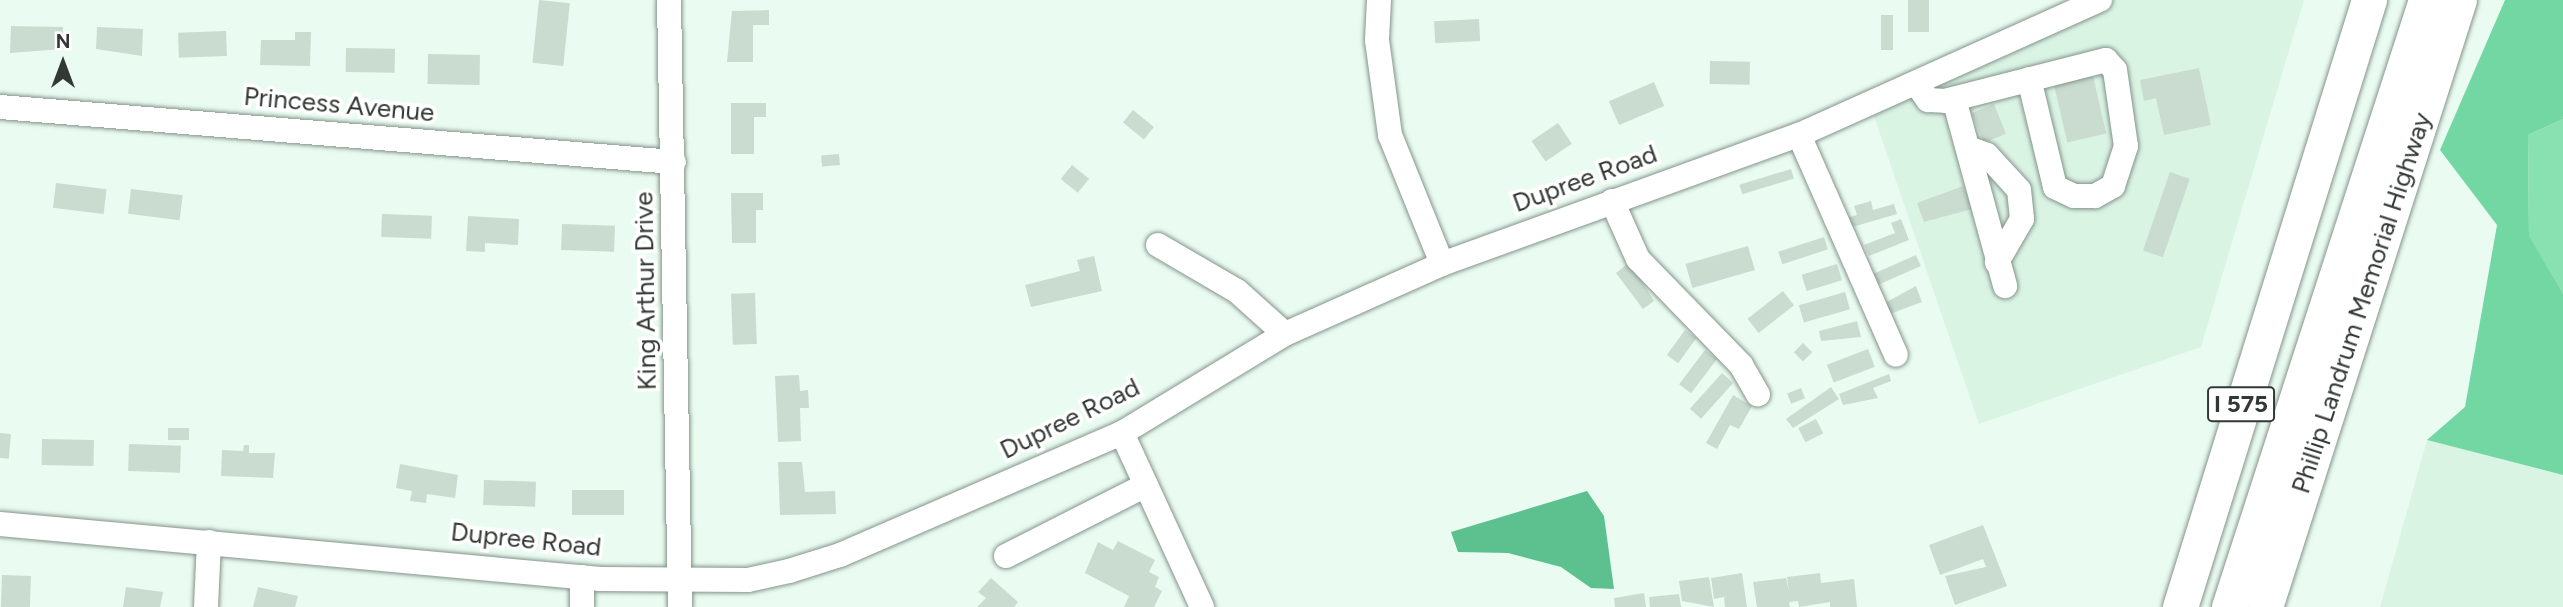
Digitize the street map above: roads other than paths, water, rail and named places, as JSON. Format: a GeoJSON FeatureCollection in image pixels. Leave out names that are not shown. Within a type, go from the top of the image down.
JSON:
{"type":"FeatureCollection","features":[{"type":"Feature","properties":{"kind":"highway"},"geometry":{"type":"LineString","coordinates":[[2303,201],[2330,69],[2353,0]]}},
{"type":"Feature","properties":{"kind":"highway","name":"I 575"},"geometry":{"type":"LineString","coordinates":[[2180,607],[2303,201],[2369,0]]}},
{"type":"Feature","properties":{"kind":"highway"},"geometry":{"type":"LineString","coordinates":[[2229,607],[2426,0]]}},
{"type":"Feature","properties":{"kind":"highway","name":"Phillip Landrum Memorial Highway"},"geometry":{"type":"LineString","coordinates":[[2265,607],[2459,0]]}},
{"type":"Feature","properties":{"kind":"street","name":"King Arthur Drive"},"geometry":{"type":"LineString","coordinates":[[669,0],[680,607]]}},
{"type":"Feature","properties":{"kind":"street"},"geometry":{"type":"LineString","coordinates":[[1379,0],[1377,40],[1390,135],[1441,264]]}},
{"type":"Feature","properties":{"kind":"street","name":"Dupree Road"},"geometry":{"type":"LineString","coordinates":[[0,524],[582,577],[679,581],[748,580],[840,555],[1122,433],[1285,334],[1441,264],[1799,135],[2100,0]]}},
{"type":"Feature","properties":{"kind":"street"},"geometry":{"type":"LineString","coordinates":[[1916,83],[1928,100],[1954,99],[2093,60],[2106,60],[2115,70],[2126,146],[2113,186],[2095,196],[2074,196],[2055,187],[2029,79]]}},
{"type":"Feature","properties":{"kind":"street"},"geometry":{"type":"LineString","coordinates":[[1954,99],[2005,286]]}},
{"type":"Feature","properties":{"kind":"street","name":"Princess Avenue"},"geometry":{"type":"LineString","coordinates":[[0,107],[674,162]]}},
{"type":"Feature","properties":{"kind":"street"},"geometry":{"type":"LineString","coordinates":[[1799,135],[1896,355]]}},
{"type":"Feature","properties":{"kind":"street"},"geometry":{"type":"LineString","coordinates":[[1968,148],[1987,155],[2019,190],[2022,219],[1997,262]]}},
{"type":"Feature","properties":{"kind":"street"},"geometry":{"type":"LineString","coordinates":[[1612,201],[1638,259],[1741,365],[1758,394]]}},
{"type":"Feature","properties":{"kind":"street"},"geometry":{"type":"LineString","coordinates":[[1158,245],[1237,291],[1285,334]]}},
{"type":"Feature","properties":{"kind":"street"},"geometry":{"type":"LineString","coordinates":[[1122,433],[1202,607]]}},
{"type":"Feature","properties":{"kind":"street"},"geometry":{"type":"LineString","coordinates":[[1006,556],[1146,485]]}},
{"type":"Feature","properties":{"kind":"street"},"geometry":{"type":"LineString","coordinates":[[206,607],[209,542]]}},
{"type":"Feature","properties":{"kind":"street"},"geometry":{"type":"LineString","coordinates":[[582,577],[582,607]]}}]}
